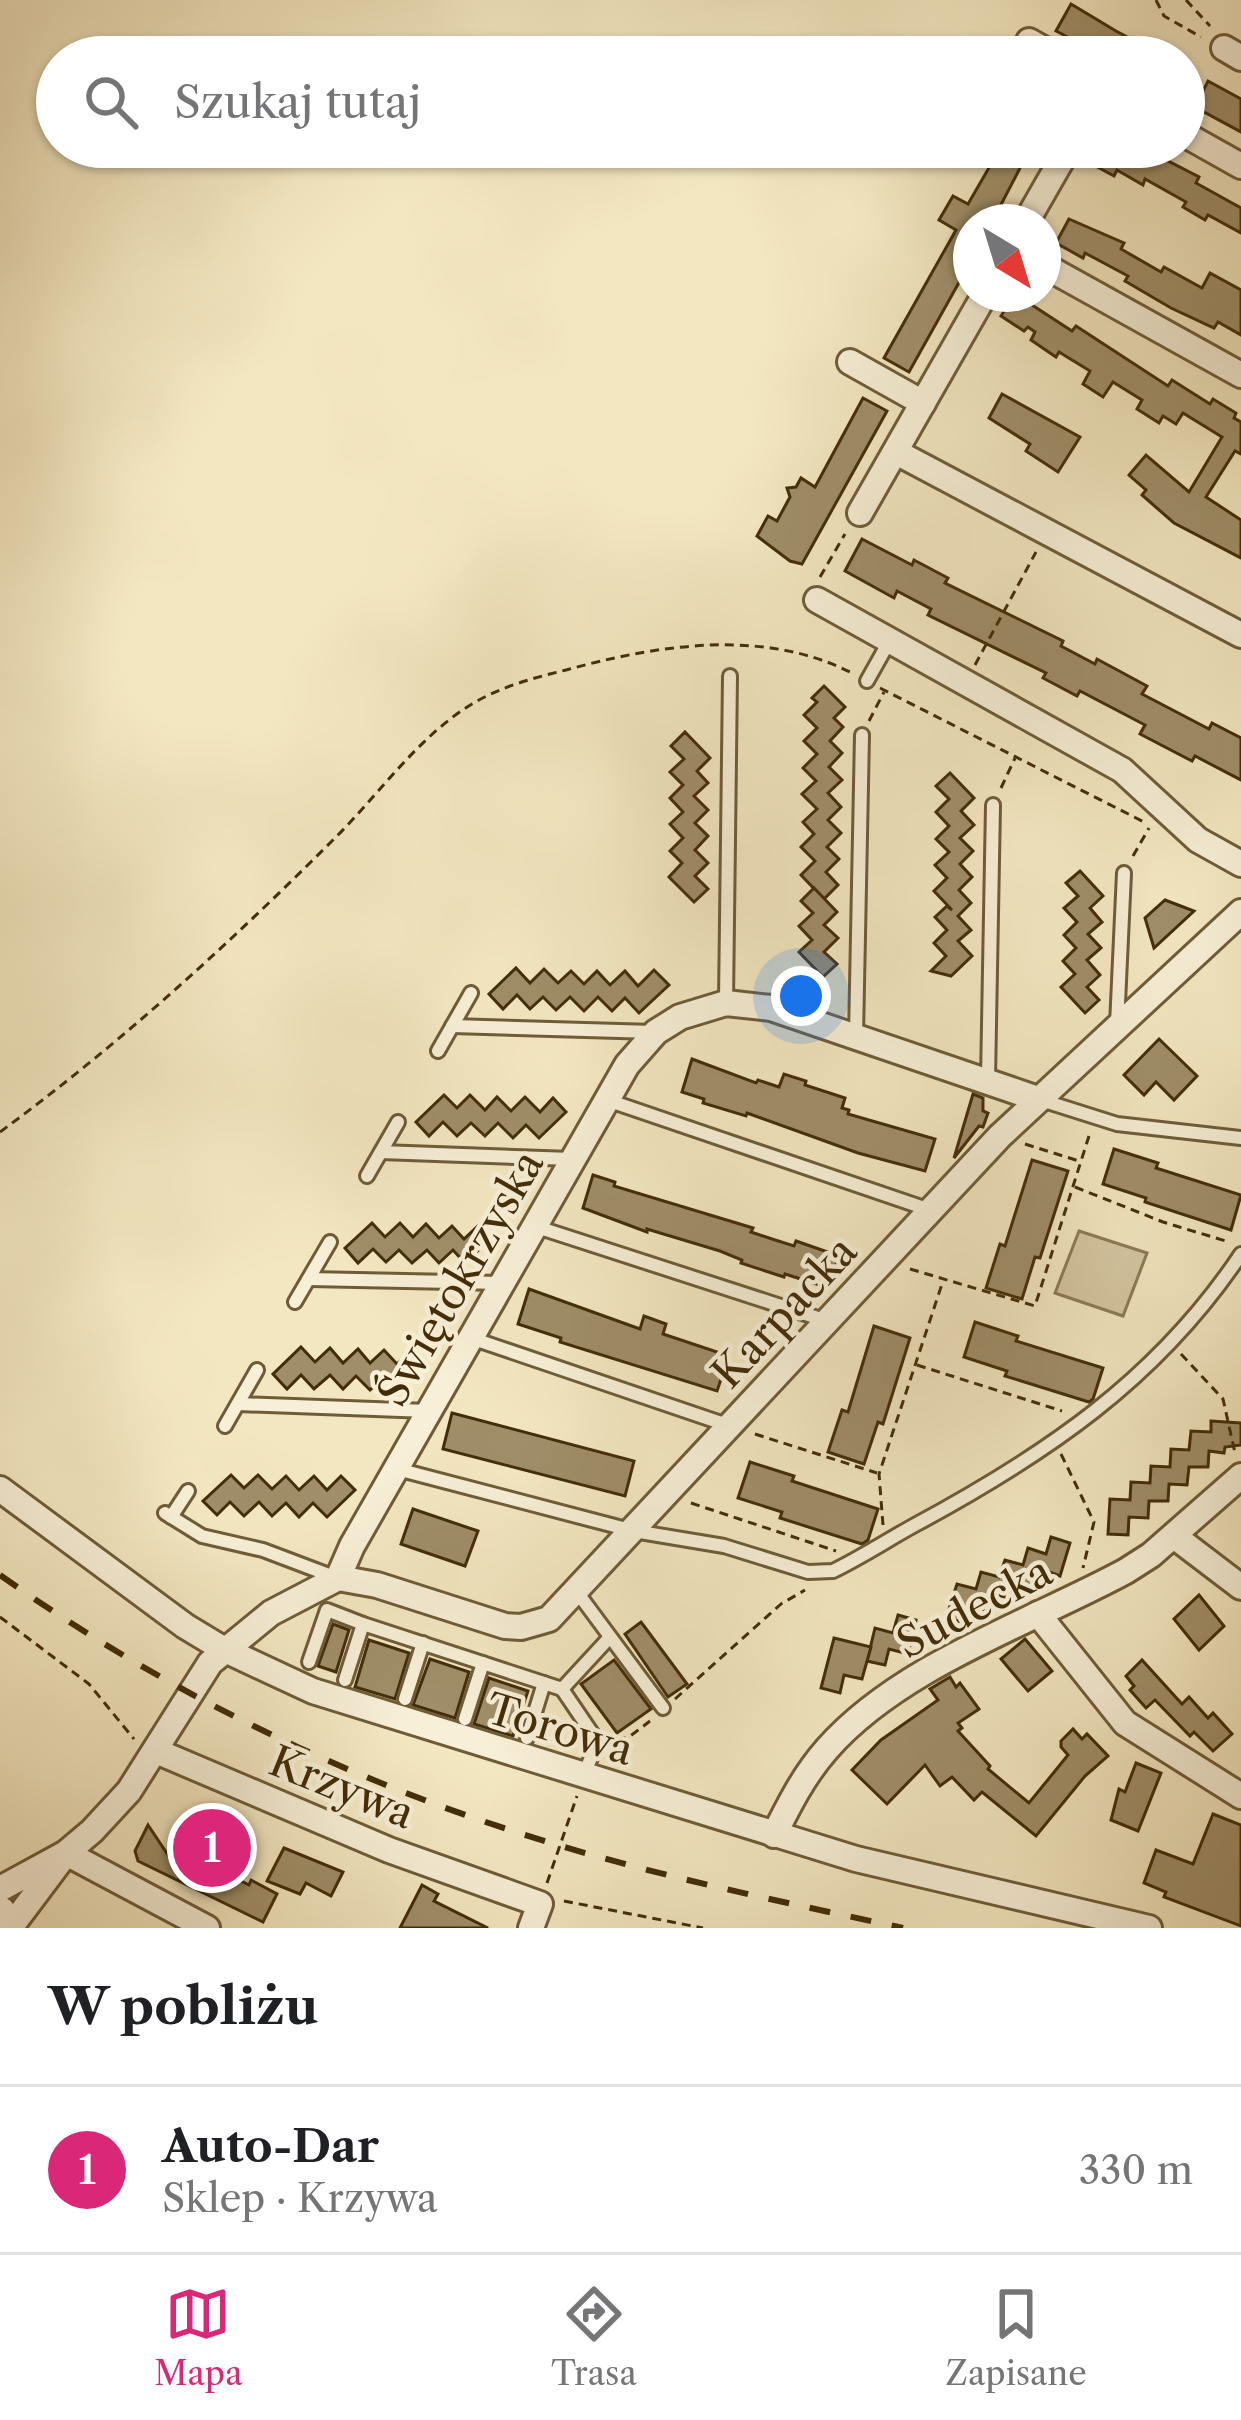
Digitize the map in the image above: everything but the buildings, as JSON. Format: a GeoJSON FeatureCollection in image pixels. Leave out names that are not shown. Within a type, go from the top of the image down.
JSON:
{"type":"FeatureCollection","features":[{"type":"Feature","properties":{"kind":"street"},"geometry":{"type":"LineString","coordinates":[[1205,146],[1241,166]]}},
{"type":"Feature","properties":{"kind":"street"},"geometry":{"type":"LineString","coordinates":[[1036,204],[1057,168]]}},
{"type":"Feature","properties":{"kind":"street"},"geometry":{"type":"LineString","coordinates":[[1061,275],[1241,375]]}},
{"type":"Feature","properties":{"kind":"street"},"geometry":{"type":"LineString","coordinates":[[860,512],[975,312]]}},
{"type":"Feature","properties":{"kind":"street"},"geometry":{"type":"LineString","coordinates":[[850,362],[923,403]]}},
{"type":"Feature","properties":{"kind":"street"},"geometry":{"type":"LineString","coordinates":[[896,452],[1241,635]]}},
{"type":"Feature","properties":{"kind":"street"},"geometry":{"type":"LineString","coordinates":[[817,599],[1122,770],[1198,840],[1241,864]]}},
{"type":"Feature","properties":{"kind":"street","name":"Karpacka"},"geometry":{"type":"LineString","coordinates":[[338,1578],[521,1628],[549,1619],[1000,1136],[1241,912]]}},
{"type":"Feature","properties":{"kind":"street","name":"Świętokrzyska"},"geometry":{"type":"LineString","coordinates":[[338,1578],[572,1159],[627,1065],[656,1032],[692,1012],[726,1003],[771,1008],[1038,1099]]}},
{"type":"Feature","properties":{"kind":"street","name":"Sudecka"},"geometry":{"type":"LineString","coordinates":[[774,1835],[812,1768],[847,1729],[958,1653],[1126,1571],[1241,1476]]}},
{"type":"Feature","properties":{"kind":"street","name":"Torowa"},"geometry":{"type":"LineString","coordinates":[[0,1489],[142,1598],[223,1649],[284,1679],[774,1835],[926,1877],[1149,1928]]}},
{"type":"Feature","properties":{"kind":"street"},"geometry":{"type":"LineString","coordinates":[[1174,1536],[1241,1587]]}},
{"type":"Feature","properties":{"kind":"street"},"geometry":{"type":"LineString","coordinates":[[0,1912],[9,1928],[66,1853],[113,1811],[157,1751],[198,1679],[223,1649],[271,1612],[338,1578]]}},
{"type":"Feature","properties":{"kind":"street"},"geometry":{"type":"LineString","coordinates":[[1038,1614],[1124,1724],[1241,1796]]}},
{"type":"Feature","properties":{"kind":"street","name":"Krzywa"},"geometry":{"type":"LineString","coordinates":[[157,1751],[536,1916]]}},
{"type":"Feature","properties":{"kind":"street"},"geometry":{"type":"LineString","coordinates":[[0,1889],[66,1853]]}},
{"type":"Feature","properties":{"kind":"street"},"geometry":{"type":"LineString","coordinates":[[66,1853],[98,1874],[208,1928]]}},
{"type":"Feature","properties":{"kind":"lane"},"geometry":{"type":"LineString","coordinates":[[867,681],[890,640]]}},
{"type":"Feature","properties":{"kind":"lane"},"geometry":{"type":"LineString","coordinates":[[726,1003],[730,676]]}},
{"type":"Feature","properties":{"kind":"lane"},"geometry":{"type":"LineString","coordinates":[[856,1036],[862,734]]}},
{"type":"Feature","properties":{"kind":"lane"},"geometry":{"type":"LineString","coordinates":[[988,1079],[993,805]]}},
{"type":"Feature","properties":{"kind":"lane"},"geometry":{"type":"LineString","coordinates":[[1117,1026],[1124,873]]}},
{"type":"Feature","properties":{"kind":"lane"},"geometry":{"type":"LineString","coordinates":[[438,1051],[471,993]]}},
{"type":"Feature","properties":{"kind":"lane"},"geometry":{"type":"LineString","coordinates":[[452,1026],[656,1032]]}},
{"type":"Feature","properties":{"kind":"lane"},"geometry":{"type":"LineString","coordinates":[[1038,1099],[1137,1128],[1241,1138]]}},
{"type":"Feature","properties":{"kind":"lane"},"geometry":{"type":"LineString","coordinates":[[607,1100],[931,1211]]}},
{"type":"Feature","properties":{"kind":"lane"},"geometry":{"type":"LineString","coordinates":[[367,1177],[398,1122]]}},
{"type":"Feature","properties":{"kind":"lane"},"geometry":{"type":"LineString","coordinates":[[381,1152],[572,1159]]}},
{"type":"Feature","properties":{"kind":"lane"},"geometry":{"type":"LineString","coordinates":[[534,1226],[828,1322]]}},
{"type":"Feature","properties":{"kind":"lane"},"geometry":{"type":"LineString","coordinates":[[296,1302],[330,1242]]}},
{"type":"Feature","properties":{"kind":"lane"},"geometry":{"type":"LineString","coordinates":[[396,1469],[634,1531],[724,1546],[824,1573],[969,1496],[1087,1419],[1171,1344],[1209,1302],[1241,1250]]}},
{"type":"Feature","properties":{"kind":"lane"},"geometry":{"type":"LineString","coordinates":[[308,1279],[502,1283]]}},
{"type":"Feature","properties":{"kind":"lane"},"geometry":{"type":"LineString","coordinates":[[471,1338],[731,1427]]}},
{"type":"Feature","properties":{"kind":"lane"},"geometry":{"type":"LineString","coordinates":[[225,1426],[257,1370]]}},
{"type":"Feature","properties":{"kind":"lane"},"geometry":{"type":"LineString","coordinates":[[238,1404],[429,1411]]}},
{"type":"Feature","properties":{"kind":"lane"},"geometry":{"type":"LineString","coordinates":[[188,1491],[168,1515],[202,1536],[263,1550],[338,1578]]}},
{"type":"Feature","properties":{"kind":"lane"},"geometry":{"type":"LineString","coordinates":[[577,1592],[663,1708]]}},
{"type":"Feature","properties":{"kind":"lane"},"geometry":{"type":"LineString","coordinates":[[309,1661],[327,1610],[562,1688],[598,1742],[583,1777]]}},
{"type":"Feature","properties":{"kind":"lane"},"geometry":{"type":"LineString","coordinates":[[345,1680],[363,1624]]}},
{"type":"Feature","properties":{"kind":"lane"},"geometry":{"type":"LineString","coordinates":[[562,1688],[610,1637]]}},
{"type":"Feature","properties":{"kind":"lane"},"geometry":{"type":"LineString","coordinates":[[405,1699],[423,1643]]}},
{"type":"Feature","properties":{"kind":"lane"},"geometry":{"type":"LineString","coordinates":[[465,1719],[483,1663]]}},
{"type":"Feature","properties":{"kind":"lane"},"geometry":{"type":"LineString","coordinates":[[527,1738],[544,1683]]}},
{"type":"Feature","properties":{"kind":"path"},"geometry":{"type":"LineString","coordinates":[[1156,0],[1164,16],[1198,36]]}},
{"type":"Feature","properties":{"kind":"path"},"geometry":{"type":"LineString","coordinates":[[1186,0],[1233,53]]}},
{"type":"Feature","properties":{"kind":"path"},"geometry":{"type":"LineString","coordinates":[[1205,39],[1233,53]]}},
{"type":"Feature","properties":{"kind":"path"},"geometry":{"type":"LineString","coordinates":[[817,599],[810,596],[860,512]]}},
{"type":"Feature","properties":{"kind":"path"},"geometry":{"type":"LineString","coordinates":[[966,682],[1046,532]]}},
{"type":"Feature","properties":{"kind":"path"},"geometry":{"type":"LineString","coordinates":[[0,1132],[155,1008],[449,721],[495,692],[616,656],[682,646],[745,646],[804,653],[1150,826],[1124,873]]}},
{"type":"Feature","properties":{"kind":"path"},"geometry":{"type":"LineString","coordinates":[[862,734],[884,690]]}},
{"type":"Feature","properties":{"kind":"path"},"geometry":{"type":"LineString","coordinates":[[993,805],[1016,757]]}},
{"type":"Feature","properties":{"kind":"path"},"geometry":{"type":"LineString","coordinates":[[884,1261],[1035,1306],[1095,1117]]}},
{"type":"Feature","properties":{"kind":"path"},"geometry":{"type":"LineString","coordinates":[[1000,1136],[1080,1162]]}},
{"type":"Feature","properties":{"kind":"path"},"geometry":{"type":"LineString","coordinates":[[1073,1186],[1241,1250]]}},
{"type":"Feature","properties":{"kind":"path"},"geometry":{"type":"LineString","coordinates":[[667,1495],[842,1553],[879,1545],[879,1474],[944,1279]]}},
{"type":"Feature","properties":{"kind":"path"},"geometry":{"type":"LineString","coordinates":[[1171,1344],[1222,1399],[1241,1476]]}},
{"type":"Feature","properties":{"kind":"path"},"geometry":{"type":"LineString","coordinates":[[915,1364],[1087,1419]]}},
{"type":"Feature","properties":{"kind":"path"},"geometry":{"type":"LineString","coordinates":[[731,1427],[879,1474]]}},
{"type":"Feature","properties":{"kind":"path"},"geometry":{"type":"LineString","coordinates":[[1056,1442],[1094,1522],[1077,1596]]}},
{"type":"Feature","properties":{"kind":"path"},"geometry":{"type":"LineString","coordinates":[[598,1742],[628,1737],[824,1573]]}},
{"type":"Feature","properties":{"kind":"path"},"geometry":{"type":"LineString","coordinates":[[0,1617],[89,1684],[130,1737],[157,1751]]}},
{"type":"Feature","properties":{"kind":"path"},"geometry":{"type":"LineString","coordinates":[[536,1916],[583,1777]]}},
{"type":"Feature","properties":{"kind":"path"},"geometry":{"type":"LineString","coordinates":[[536,1916],[564,1901],[703,1928]]}},
{"type":"Feature","properties":{"kind":"shaded area"},"geometry":{"type":"Polygon","coordinates":[[[1079,1231],[1147,1253],[1123,1316],[1055,1293],[1079,1231]]]}},
{"type":"Feature","properties":{"kind":"railway"},"geometry":{"type":"LineString","coordinates":[[0,1575],[195,1696],[403,1792],[592,1855],[903,1928]]}},
{"type":"Feature","properties":{"kind":"place","name":"Auto-Dar"},"geometry":{"type":"Point","coordinates":[212,1848]}}]}
